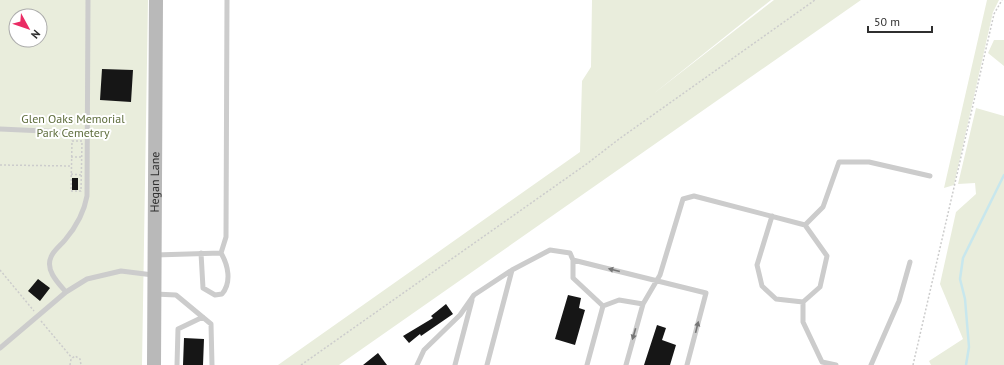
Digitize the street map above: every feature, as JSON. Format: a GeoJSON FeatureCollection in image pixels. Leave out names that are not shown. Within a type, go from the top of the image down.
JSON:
{"type":"FeatureCollection","features":[{"type":"Feature","properties":{"kind":"street","name":"Hegan Lane"},"geometry":{"type":"LineString","coordinates":[[154,365],[156,0]]}},
{"type":"Feature","properties":{"kind":"lane"},"geometry":{"type":"LineString","coordinates":[[66,292],[54,279],[50,264],[51,257],[70,234],[86,204],[88,133],[88,0]]}},
{"type":"Feature","properties":{"kind":"lane"},"geometry":{"type":"LineString","coordinates":[[201,253],[203,288],[215,295],[222,294],[227,288],[228,265],[221,253],[226,237],[226,0]]}},
{"type":"Feature","properties":{"kind":"lane"},"geometry":{"type":"LineString","coordinates":[[0,129],[88,133]]}},
{"type":"Feature","properties":{"kind":"lane"},"geometry":{"type":"LineString","coordinates":[[805,225],[824,207],[839,162],[869,162],[930,176]]}},
{"type":"Feature","properties":{"kind":"lane"},"geometry":{"type":"LineString","coordinates":[[626,365],[643,304],[656,281],[683,199],[694,196],[772,216],[805,225],[826,256],[820,287],[803,302],[776,299],[762,286],[757,265],[772,216]]}},
{"type":"Feature","properties":{"kind":"lane"},"geometry":{"type":"LineString","coordinates":[[417,365],[424,350],[460,316],[474,295],[512,270],[550,250],[570,253],[573,260],[574,278],[603,306]]}},
{"type":"Feature","properties":{"kind":"lane"},"geometry":{"type":"LineString","coordinates":[[154,255],[221,253]]}},
{"type":"Feature","properties":{"kind":"lane"},"geometry":{"type":"LineString","coordinates":[[573,260],[706,293],[687,365]]}},
{"type":"Feature","properties":{"kind":"lane"},"geometry":{"type":"LineString","coordinates":[[871,365],[899,301],[910,262]]}},
{"type":"Feature","properties":{"kind":"lane"},"geometry":{"type":"LineString","coordinates":[[488,365],[512,270]]}},
{"type":"Feature","properties":{"kind":"lane"},"geometry":{"type":"LineString","coordinates":[[0,348],[66,292],[87,279],[102,274],[120,271],[154,275]]}},
{"type":"Feature","properties":{"kind":"lane"},"geometry":{"type":"LineString","coordinates":[[154,294],[176,295],[212,324],[212,365]]}},
{"type":"Feature","properties":{"kind":"lane"},"geometry":{"type":"LineString","coordinates":[[455,365],[474,295]]}},
{"type":"Feature","properties":{"kind":"lane"},"geometry":{"type":"LineString","coordinates":[[603,306],[619,300],[643,304]]}},
{"type":"Feature","properties":{"kind":"lane"},"geometry":{"type":"LineString","coordinates":[[803,302],[803,322],[822,362],[836,365]]}},
{"type":"Feature","properties":{"kind":"lane"},"geometry":{"type":"LineString","coordinates":[[587,365],[603,306]]}},
{"type":"Feature","properties":{"kind":"lane"},"geometry":{"type":"LineString","coordinates":[[177,365],[178,329],[203,317]]}},
{"type":"Feature","properties":{"kind":"path"},"geometry":{"type":"LineString","coordinates":[[301,365],[588,163],[619,139],[815,0]]}},
{"type":"Feature","properties":{"kind":"path"},"geometry":{"type":"LineString","coordinates":[[913,365],[994,14],[1002,0]]}},
{"type":"Feature","properties":{"kind":"path"},"geometry":{"type":"LineString","coordinates":[[72,141],[82,141],[82,157],[81,191],[71,191],[72,141]]}},
{"type":"Feature","properties":{"kind":"path"},"geometry":{"type":"LineString","coordinates":[[71,157],[82,157]]}},
{"type":"Feature","properties":{"kind":"path"},"geometry":{"type":"LineString","coordinates":[[0,165],[71,166]]}},
{"type":"Feature","properties":{"kind":"path"},"geometry":{"type":"LineString","coordinates":[[71,174],[82,175]]}},
{"type":"Feature","properties":{"kind":"path"},"geometry":{"type":"LineString","coordinates":[[0,270],[32,310]]}},
{"type":"Feature","properties":{"kind":"path"},"geometry":{"type":"LineString","coordinates":[[43,323],[72,358]]}},
{"type":"Feature","properties":{"kind":"path"},"geometry":{"type":"LineString","coordinates":[[72,358],[78,357],[82,361],[81,365]]}},
{"type":"Feature","properties":{"kind":"path"},"geometry":{"type":"LineString","coordinates":[[70,365],[72,358]]}},
{"type":"Feature","properties":{"kind":"green space","name":"Glen Oaks Memorial Park Cemetery"},"geometry":{"type":"Polygon","coordinates":[[[0,0],[148,0],[142,365],[0,365],[0,0]]]}},
{"type":"Feature","properties":{"kind":"green space"},"geometry":{"type":"Polygon","coordinates":[[[592,0],[771,0],[652,95],[774,0],[861,0],[339,365],[278,365],[580,152],[582,81],[591,67],[592,0]]]}},
{"type":"Feature","properties":{"kind":"green space"},"geometry":{"type":"Polygon","coordinates":[[[987,0],[999,0],[993,12],[954,185],[944,188],[987,0]]]}},
{"type":"Feature","properties":{"kind":"green space"},"geometry":{"type":"Polygon","coordinates":[[[994,40],[1004,40],[1004,66],[988,53],[994,40]]]}},
{"type":"Feature","properties":{"kind":"green space"},"geometry":{"type":"Polygon","coordinates":[[[976,108],[1004,116],[1004,365],[931,365],[929,361],[963,339],[940,284],[956,212],[976,194],[975,183],[958,184],[976,108]]]}},
{"type":"Feature","properties":{"kind":"building"},"geometry":{"type":"Polygon","coordinates":[[[102,69],[133,70],[131,102],[100,100],[102,69]]]}},
{"type":"Feature","properties":{"kind":"building"},"geometry":{"type":"Polygon","coordinates":[[[72,178],[78,178],[78,190],[72,190],[72,178]]]}},
{"type":"Feature","properties":{"kind":"building"},"geometry":{"type":"Polygon","coordinates":[[[38,279],[50,288],[40,301],[28,291],[38,279]]]}},
{"type":"Feature","properties":{"kind":"building"},"geometry":{"type":"Polygon","coordinates":[[[568,295],[581,298],[579,308],[585,310],[575,345],[555,339],[568,295]]]}},
{"type":"Feature","properties":{"kind":"building"},"geometry":{"type":"Polygon","coordinates":[[[446,304],[453,314],[421,336],[420,334],[409,343],[403,336],[433,318],[431,316],[446,304]]]}},
{"type":"Feature","properties":{"kind":"building"},"geometry":{"type":"Polygon","coordinates":[[[657,325],[666,328],[662,340],[676,345],[670,365],[644,365],[657,325]]]}},
{"type":"Feature","properties":{"kind":"building"},"geometry":{"type":"Polygon","coordinates":[[[184,338],[204,339],[203,365],[183,365],[184,338]]]}},
{"type":"Feature","properties":{"kind":"building"},"geometry":{"type":"Polygon","coordinates":[[[378,353],[387,365],[363,365],[378,353]]]}},
{"type":"Feature","properties":{"kind":"waterway"},"geometry":{"type":"LineString","coordinates":[[966,365],[969,347],[965,299],[960,279],[963,258],[1004,175]]}}]}
